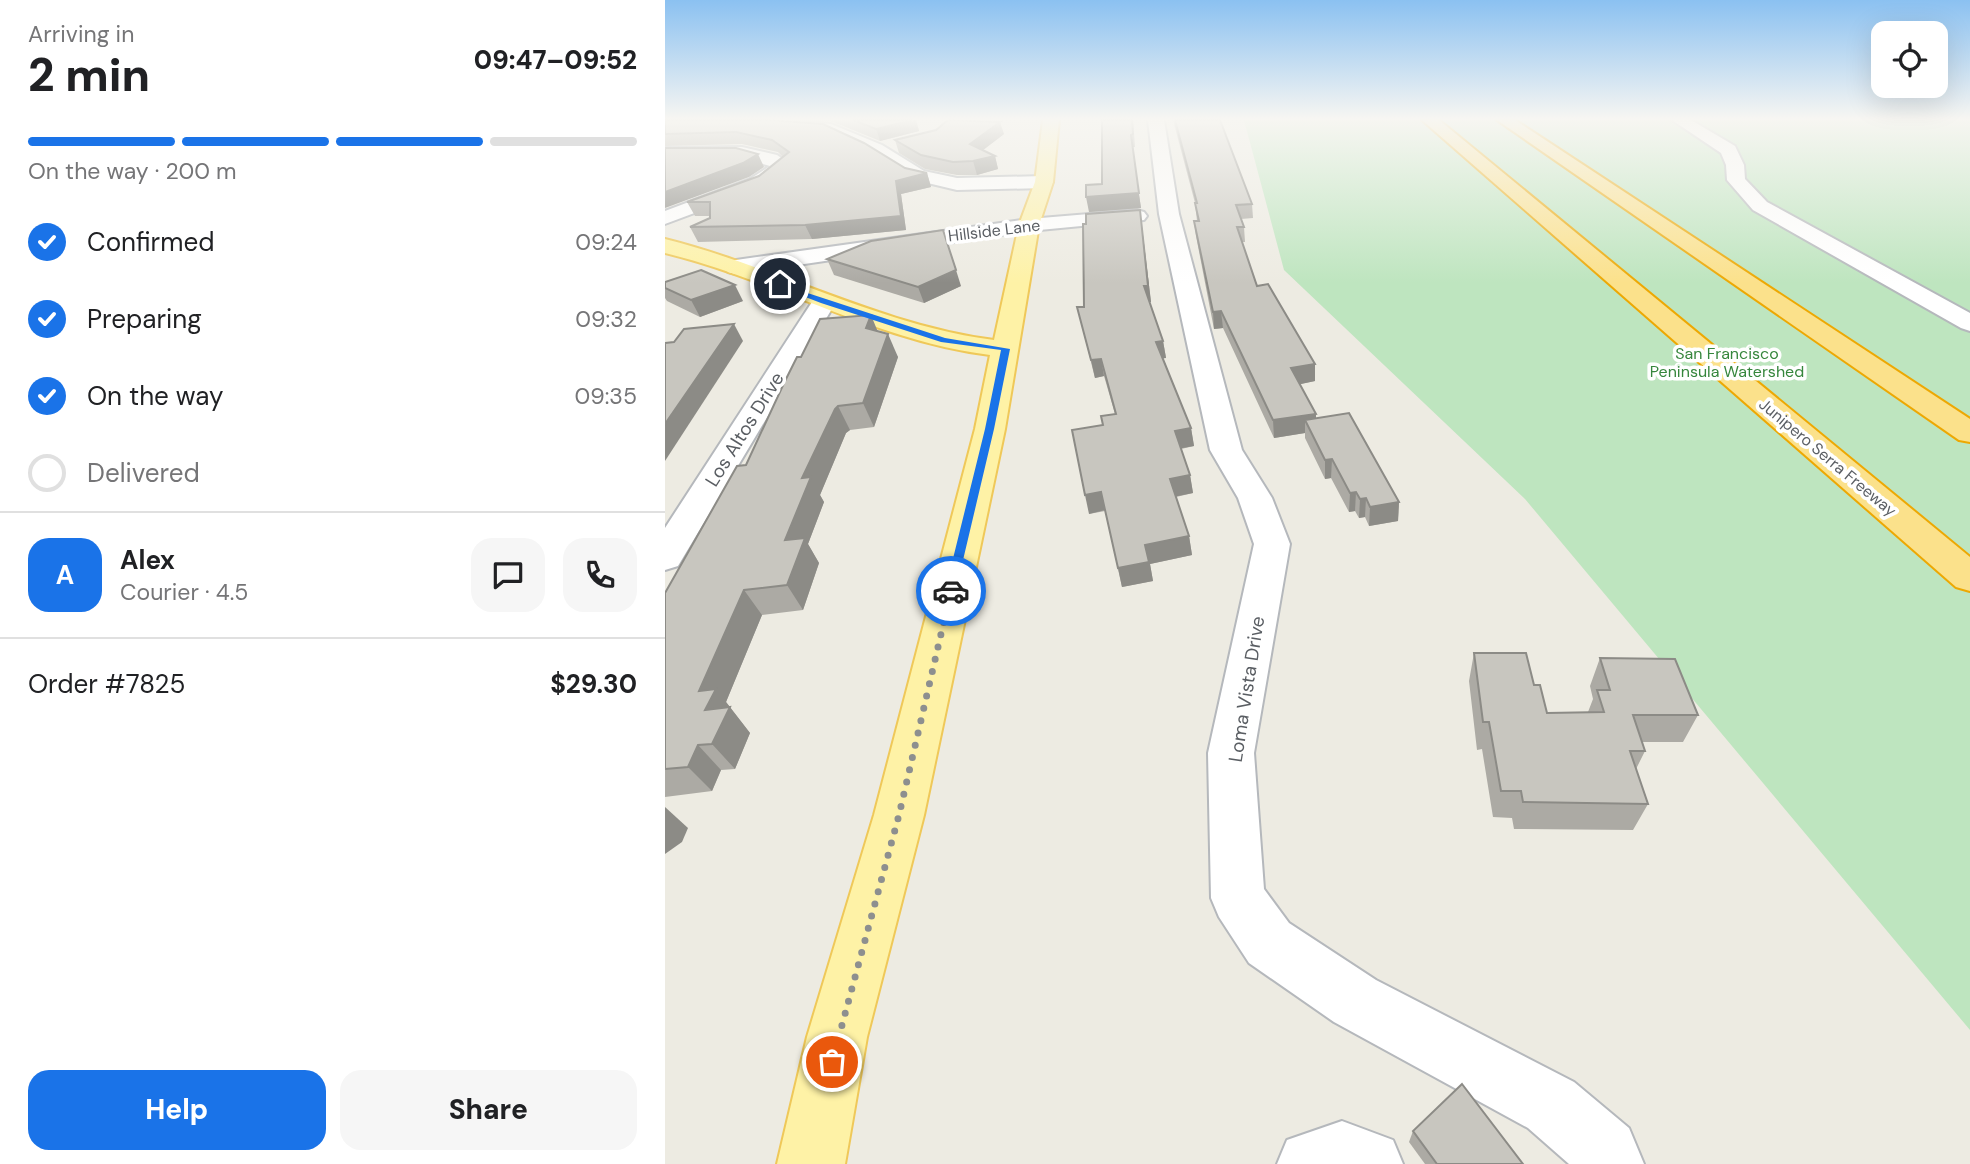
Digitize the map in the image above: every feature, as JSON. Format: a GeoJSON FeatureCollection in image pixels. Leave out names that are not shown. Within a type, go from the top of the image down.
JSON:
{"type":"FeatureCollection","features":[{"type":"Feature","properties":{"kind":"highway","name":"Junipero Serra Freeway"},"geometry":{"type":"LineString","coordinates":[[1494,174],[1970,578]]}},
{"type":"Feature","properties":{"kind":"highway"},"geometry":{"type":"LineString","coordinates":[[1586,174],[1970,433]]}},
{"type":"Feature","properties":{"kind":"main road"},"geometry":{"type":"LineString","coordinates":[[811,1164],[837,1037],[899,815],[933,675],[1006,349],[1029,225],[1045,174]]}},
{"type":"Feature","properties":{"kind":"main road"},"geometry":{"type":"LineString","coordinates":[[665,246],[736,267],[824,302],[944,340],[1006,349]]}},
{"type":"Feature","properties":{"kind":"street"},"geometry":{"type":"LineString","coordinates":[[665,218],[757,183],[770,174]]}},
{"type":"Feature","properties":{"kind":"street"},"geometry":{"type":"LineString","coordinates":[[917,174],[957,184],[1044,182]]}},
{"type":"Feature","properties":{"kind":"street","name":"Loma Vista Drive"},"geometry":{"type":"LineString","coordinates":[[1164,174],[1169,214],[1226,450],[1255,498],[1272,544],[1231,754],[1238,898],[1269,943],[1355,1001],[1551,1105],[1605,1152],[1609,1164]]}},
{"type":"Feature","properties":{"kind":"street"},"geometry":{"type":"LineString","coordinates":[[1736,174],[1736,180],[1760,206],[1970,323]]}},
{"type":"Feature","properties":{"kind":"street","name":"Hillside Lane"},"geometry":{"type":"LineString","coordinates":[[736,267],[1029,225],[1169,214]]}},
{"type":"Feature","properties":{"kind":"street","name":"Los Altos Drive"},"geometry":{"type":"LineString","coordinates":[[665,557],[824,302]]}},
{"type":"Feature","properties":{"kind":"street"},"geometry":{"type":"LineString","coordinates":[[1311,1164],[1342,1154],[1369,1164]]}},
{"type":"Feature","properties":{"kind":"green space","name":"San Francisco Peninsula Watershed"},"geometry":{"type":"Polygon","coordinates":[[[1258,174],[1970,174],[1970,1030],[1525,499],[1284,270],[1258,174]]]}},
{"type":"Feature","properties":{"kind":"building"},"geometry":{"type":"Polygon","coordinates":[[[665,174],[713,174],[665,192],[665,174]]]}},
{"type":"Feature","properties":{"kind":"building"},"geometry":{"type":"Polygon","coordinates":[[[922,174],[896,181],[901,216],[805,225],[690,227],[710,218],[710,202],[687,202],[759,176],[922,174]]]}},
{"type":"Feature","properties":{"kind":"building"},"geometry":{"type":"Polygon","coordinates":[[[1102,174],[1136,174],[1139,193],[1086,197],[1086,185],[1102,184],[1102,174]]]}},
{"type":"Feature","properties":{"kind":"building"},"geometry":{"type":"Polygon","coordinates":[[[1189,174],[1241,174],[1252,204],[1236,205],[1244,227],[1237,227],[1257,286],[1268,284],[1315,364],[1291,368],[1316,414],[1273,420],[1221,311],[1213,312],[1194,221],[1199,221],[1189,174]]]}},
{"type":"Feature","properties":{"kind":"building"},"geometry":{"type":"Polygon","coordinates":[[[1140,210],[1148,286],[1144,286],[1163,341],[1156,342],[1191,428],[1175,431],[1190,475],[1170,479],[1189,536],[1145,545],[1149,562],[1118,568],[1101,492],[1085,495],[1072,430],[1103,425],[1101,416],[1116,414],[1101,359],[1091,360],[1077,307],[1084,307],[1083,224],[1086,224],[1086,214],[1140,210]]]}},
{"type":"Feature","properties":{"kind":"building"},"geometry":{"type":"Polygon","coordinates":[[[943,230],[956,270],[918,287],[827,259],[871,241],[943,230]]]}},
{"type":"Feature","properties":{"kind":"building"},"geometry":{"type":"Polygon","coordinates":[[[701,270],[735,285],[691,300],[665,288],[665,282],[701,270]]]}},
{"type":"Feature","properties":{"kind":"building"},"geometry":{"type":"Polygon","coordinates":[[[871,315],[866,328],[888,334],[863,403],[838,406],[835,409],[802,478],[811,477],[785,540],[805,538],[787,585],[744,590],[699,691],[716,689],[705,710],[730,707],[712,744],[698,745],[688,767],[665,769],[665,593],[737,466],[746,465],[797,357],[801,357],[820,319],[871,315]]]}},
{"type":"Feature","properties":{"kind":"building"},"geometry":{"type":"Polygon","coordinates":[[[734,324],[665,424],[665,343],[674,342],[684,329],[734,324]]]}},
{"type":"Feature","properties":{"kind":"building"},"geometry":{"type":"Polygon","coordinates":[[[1349,413],[1399,502],[1370,507],[1366,498],[1360,499],[1356,492],[1350,493],[1332,459],[1325,460],[1305,420],[1349,413]]]}},
{"type":"Feature","properties":{"kind":"building"},"geometry":{"type":"Polygon","coordinates":[[[1474,653],[1526,653],[1534,685],[1540,685],[1547,713],[1604,712],[1597,690],[1610,690],[1600,658],[1675,659],[1698,715],[1633,715],[1645,751],[1630,751],[1648,804],[1523,802],[1521,791],[1501,791],[1489,722],[1483,722],[1474,653]]]}},
{"type":"Feature","properties":{"kind":"building"},"geometry":{"type":"Polygon","coordinates":[[[1462,1084],[1523,1164],[1437,1164],[1413,1131],[1462,1084]]]}},
{"type":"Feature","properties":{"kind":"way so far"},"geometry":{"type":"LineString","coordinates":[[832,1062],[899,815],[951,591]]}},
{"type":"Feature","properties":{"kind":"route"},"geometry":{"type":"LineString","coordinates":[[780,284],[824,302],[944,340],[1006,349],[990,429],[951,591]]}}]}
